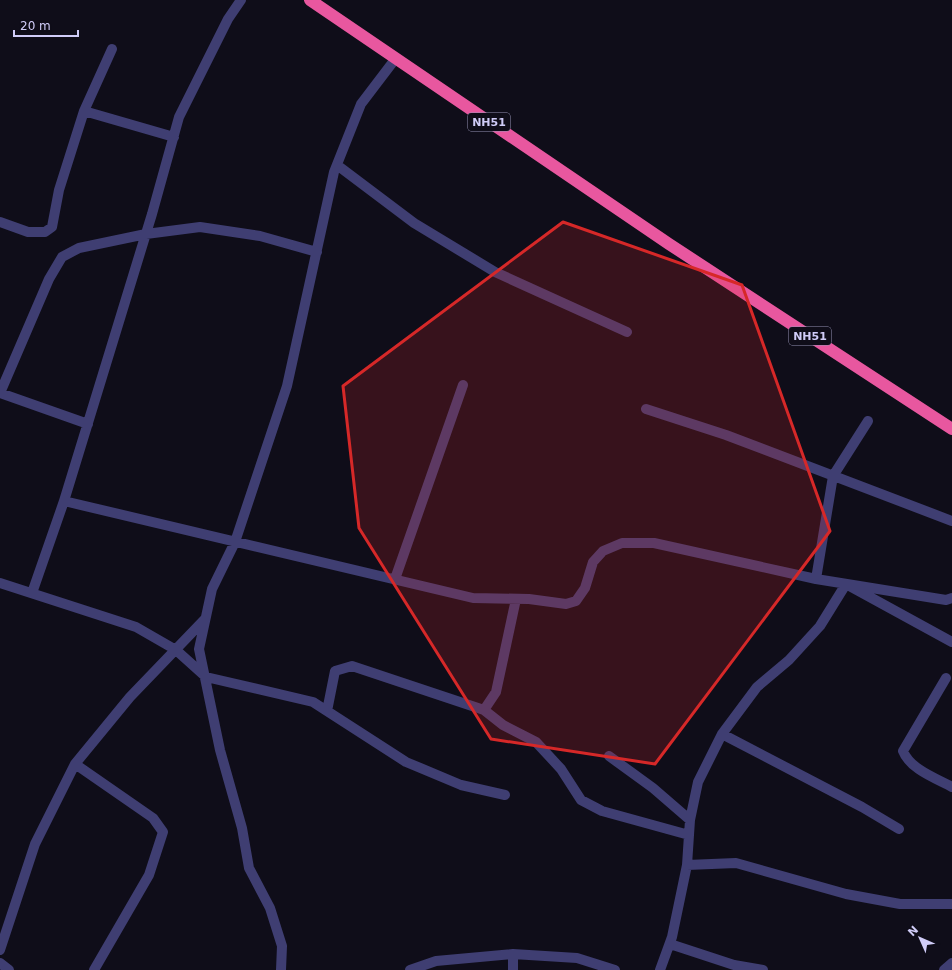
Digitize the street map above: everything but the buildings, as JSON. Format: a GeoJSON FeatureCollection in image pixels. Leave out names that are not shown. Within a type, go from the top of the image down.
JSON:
{"type":"FeatureCollection","features":[{"type":"Feature","properties":{"kind":"highway","name":"NH51"},"geometry":{"type":"LineString","coordinates":[[310,0],[669,244],[952,429]]}},
{"type":"Feature","properties":{"kind":"street"},"geometry":{"type":"LineString","coordinates":[[32,593],[64,501],[88,424],[146,234],[179,117],[228,19],[241,0]]}},
{"type":"Feature","properties":{"kind":"street"},"geometry":{"type":"LineString","coordinates":[[0,222],[28,232],[45,232],[52,227],[59,190],[84,111],[112,49]]}},
{"type":"Feature","properties":{"kind":"street"},"geometry":{"type":"LineString","coordinates":[[281,970],[282,946],[270,908],[249,868],[242,828],[220,750],[199,649],[212,590],[235,542],[287,386],[337,165],[361,104],[396,58]]}},
{"type":"Feature","properties":{"kind":"street"},"geometry":{"type":"LineString","coordinates":[[84,111],[174,138]]}},
{"type":"Feature","properties":{"kind":"street"},"geometry":{"type":"LineString","coordinates":[[337,165],[414,223],[495,272],[627,332]]}},
{"type":"Feature","properties":{"kind":"street"},"geometry":{"type":"LineString","coordinates":[[88,424],[0,393],[49,279],[62,257],[79,248],[146,234],[200,227],[260,236],[317,252]]}},
{"type":"Feature","properties":{"kind":"street"},"geometry":{"type":"LineString","coordinates":[[395,579],[463,385]]}},
{"type":"Feature","properties":{"kind":"street"},"geometry":{"type":"LineString","coordinates":[[646,409],[726,435],[952,521]]}},
{"type":"Feature","properties":{"kind":"street"},"geometry":{"type":"LineString","coordinates":[[816,579],[833,476],[868,421]]}},
{"type":"Feature","properties":{"kind":"street"},"geometry":{"type":"LineString","coordinates":[[64,501],[473,598],[516,599],[566,604],[576,601],[585,588],[593,562],[603,552],[622,544],[654,543],[816,579],[946,600],[952,598]]}},
{"type":"Feature","properties":{"kind":"street"},"geometry":{"type":"LineString","coordinates":[[0,584],[136,626],[176,650],[206,678],[313,702],[406,762],[461,785],[505,795]]}},
{"type":"Feature","properties":{"kind":"street"},"geometry":{"type":"LineString","coordinates":[[846,584],[952,642]]}},
{"type":"Feature","properties":{"kind":"street"},"geometry":{"type":"LineString","coordinates":[[660,970],[670,944],[687,865],[690,820],[698,782],[722,734],[757,687],[789,660],[820,626],[846,584]]}},
{"type":"Feature","properties":{"kind":"street"},"geometry":{"type":"LineString","coordinates":[[484,710],[496,692],[516,599]]}},
{"type":"Feature","properties":{"kind":"street"},"geometry":{"type":"LineString","coordinates":[[0,950],[35,844],[75,764],[130,697],[205,619]]}},
{"type":"Feature","properties":{"kind":"street"},"geometry":{"type":"LineString","coordinates":[[327,711],[335,671],[352,666],[484,710],[503,725],[536,742],[561,768],[581,800],[602,811],[689,835]]}},
{"type":"Feature","properties":{"kind":"street"},"geometry":{"type":"LineString","coordinates":[[946,678],[903,751],[906,759],[924,772],[952,787]]}},
{"type":"Feature","properties":{"kind":"street"},"geometry":{"type":"LineString","coordinates":[[722,734],[862,807],[899,829]]}},
{"type":"Feature","properties":{"kind":"street"},"geometry":{"type":"LineString","coordinates":[[609,756],[653,788],[690,820]]}},
{"type":"Feature","properties":{"kind":"street"},"geometry":{"type":"LineString","coordinates":[[75,764],[152,818],[163,832],[149,875],[94,970]]}},
{"type":"Feature","properties":{"kind":"street"},"geometry":{"type":"LineString","coordinates":[[687,865],[736,862],[846,894],[900,904],[952,904]]}},
{"type":"Feature","properties":{"kind":"street"},"geometry":{"type":"LineString","coordinates":[[670,944],[733,967],[763,970]]}},
{"type":"Feature","properties":{"kind":"street"},"geometry":{"type":"LineString","coordinates":[[513,954],[514,970]]}},
{"type":"Feature","properties":{"kind":"street"},"geometry":{"type":"LineString","coordinates":[[410,970],[436,961],[513,954],[577,958],[615,970]]}},
{"type":"Feature","properties":{"kind":"street"},"geometry":{"type":"LineString","coordinates":[[0,963],[9,970]]}},
{"type":"Feature","properties":{"kind":"street"},"geometry":{"type":"LineString","coordinates":[[944,970],[952,963]]}},
{"type":"Feature","properties":{"kind":"highlighted area"},"geometry":{"type":"Polygon","coordinates":[[[563,222],[742,285],[830,531],[655,764],[491,739],[359,528],[343,386],[563,222]]]}}]}
